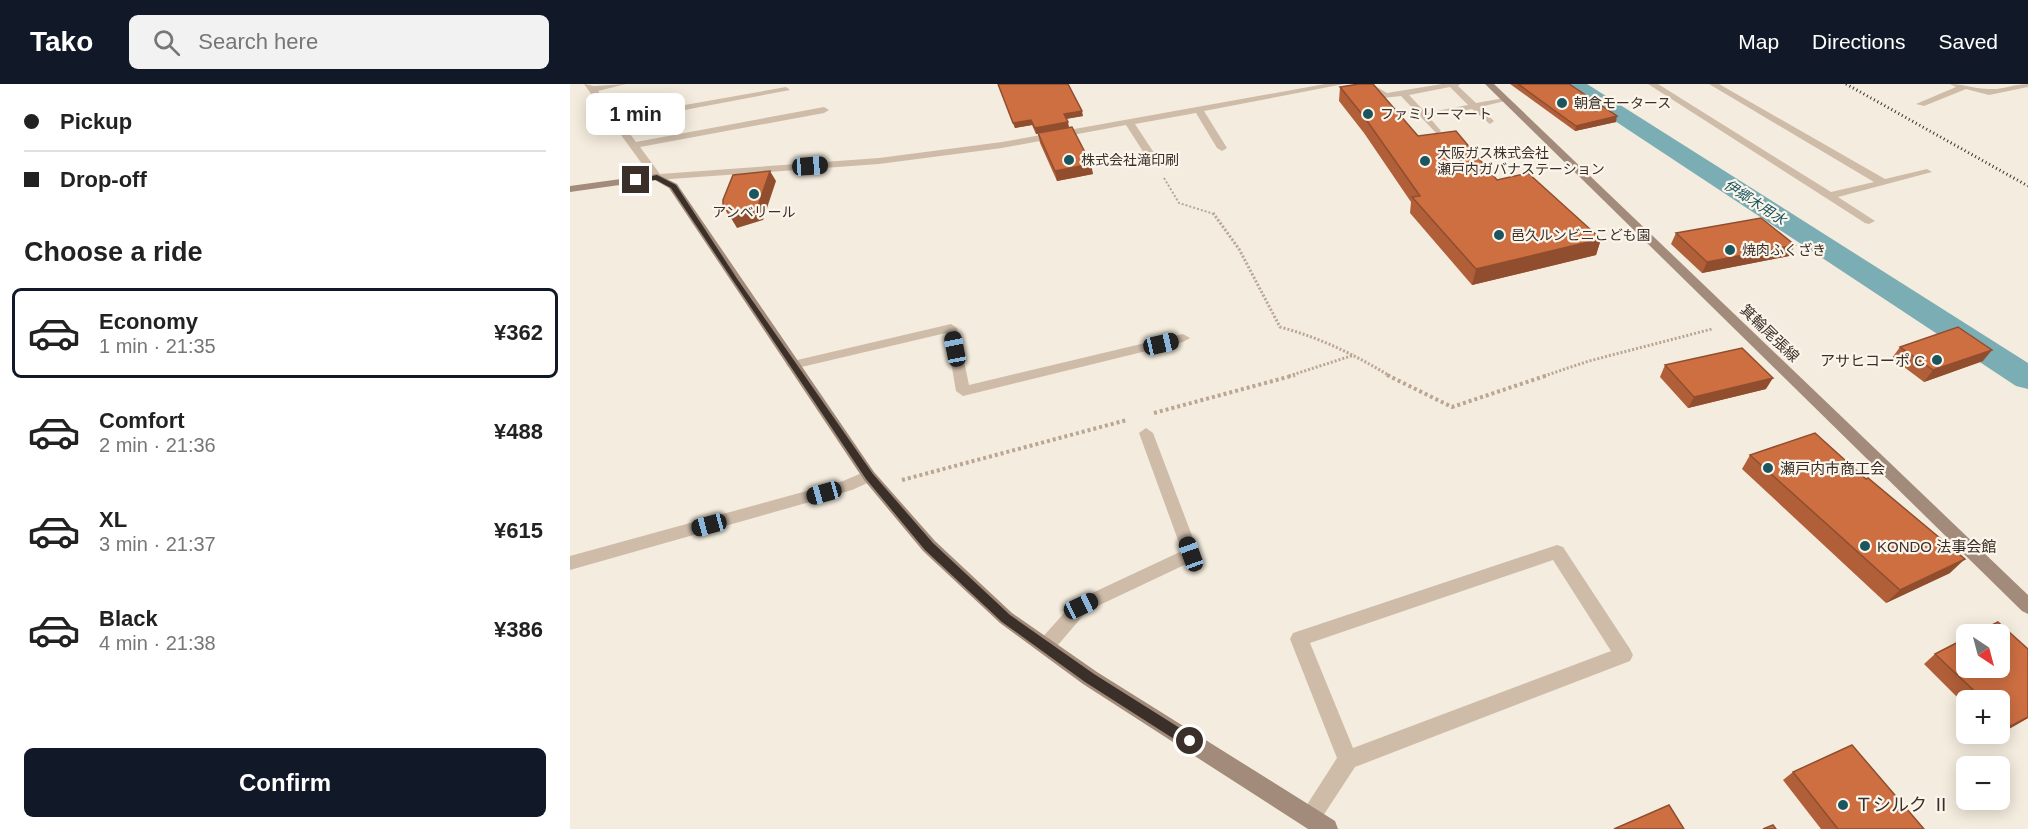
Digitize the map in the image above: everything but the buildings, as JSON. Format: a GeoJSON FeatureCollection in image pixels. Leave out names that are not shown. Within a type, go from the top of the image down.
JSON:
{"type":"FeatureCollection","features":[{"type":"Feature","properties":{"kind":"street"},"geometry":{"type":"LineString","coordinates":[[590,87],[622,84]]}},
{"type":"Feature","properties":{"kind":"street"},"geometry":{"type":"LineString","coordinates":[[570,189],[657,177],[879,161],[1002,145],[1340,84]]}},
{"type":"Feature","properties":{"kind":"street","name":"箕輪尾張線"},"geometry":{"type":"LineString","coordinates":[[1489,84],[2028,606]]}},
{"type":"Feature","properties":{"kind":"street"},"geometry":{"type":"LineString","coordinates":[[1652,84],[1869,221]]}},
{"type":"Feature","properties":{"kind":"street"},"geometry":{"type":"LineString","coordinates":[[1713,84],[1882,182]]}},
{"type":"Feature","properties":{"kind":"street"},"geometry":{"type":"LineString","coordinates":[[1921,104],[1958,86],[1989,92],[2028,84]]}},
{"type":"Feature","properties":{"kind":"street"},"geometry":{"type":"LineString","coordinates":[[590,87],[657,177],[673,186],[874,482],[929,546],[1006,618],[1100,684],[1327,829]]}},
{"type":"Feature","properties":{"kind":"street"},"geometry":{"type":"LineString","coordinates":[[615,120],[786,90]]}},
{"type":"Feature","properties":{"kind":"street"},"geometry":{"type":"LineString","coordinates":[[633,145],[824,110]]}},
{"type":"Feature","properties":{"kind":"street"},"geometry":{"type":"LineString","coordinates":[[1198,110],[1222,148]]}},
{"type":"Feature","properties":{"kind":"street"},"geometry":{"type":"LineString","coordinates":[[1129,122],[1155,162]]}},
{"type":"Feature","properties":{"kind":"street"},"geometry":{"type":"LineString","coordinates":[[1829,196],[1927,172]]}},
{"type":"Feature","properties":{"kind":"street"},"geometry":{"type":"LineString","coordinates":[[793,365],[951,328],[963,391],[1183,338]]}},
{"type":"Feature","properties":{"kind":"street"},"geometry":{"type":"LineString","coordinates":[[1046,646],[1081,606],[1191,554],[1146,433]]}},
{"type":"Feature","properties":{"kind":"street"},"geometry":{"type":"LineString","coordinates":[[570,563],[847,486],[874,482]]}},
{"type":"Feature","properties":{"kind":"street"},"geometry":{"type":"LineString","coordinates":[[1310,818],[1348,760],[1624,655],[1557,552],[1299,639],[1348,760]]}},
{"type":"Feature","properties":{"kind":"lane"},"geometry":{"type":"LineString","coordinates":[[1366,84],[1386,96],[1454,84],[1490,121]]}},
{"type":"Feature","properties":{"kind":"lane"},"geometry":{"type":"LineString","coordinates":[[1403,93],[1437,131]]}},
{"type":"Feature","properties":{"kind":"lane"},"geometry":{"type":"LineString","coordinates":[[1424,116],[1505,100]]}},
{"type":"Feature","properties":{"kind":"path"},"geometry":{"type":"LineString","coordinates":[[1155,162],[1179,203],[1212,212],[1239,249],[1280,327],[1316,337],[1452,407],[1589,361],[1721,327]]}},
{"type":"Feature","properties":{"kind":"path"},"geometry":{"type":"LineString","coordinates":[[1153,413],[1312,370],[1354,355]]}},
{"type":"Feature","properties":{"kind":"path"},"geometry":{"type":"LineString","coordinates":[[874,482],[1130,419]]}},
{"type":"Feature","properties":{"kind":"waterway","name":"伊郷木用水"},"geometry":{"type":"LineString","coordinates":[[1572,84],[2028,378]]}},
{"type":"Feature","properties":{"kind":"railway"},"geometry":{"type":"LineString","coordinates":[[1846,84],[2028,186]]}},
{"type":"Feature","properties":{"kind":"place","name":"朝倉モータース"},"geometry":{"type":"Point","coordinates":[1562,103]}},
{"type":"Feature","properties":{"kind":"place","name":"ファミリーマート"},"geometry":{"type":"Point","coordinates":[1368,114]}},
{"type":"Feature","properties":{"kind":"place","name":"株式会社滝印刷"},"geometry":{"type":"Point","coordinates":[1069,160]}},
{"type":"Feature","properties":{"kind":"place","name":"大阪ガス株式会社 瀬戸内ガバナステーション"},"geometry":{"type":"Point","coordinates":[1425,161]}},
{"type":"Feature","properties":{"kind":"place","name":"アンベリール"},"geometry":{"type":"Point","coordinates":[754,194]}},
{"type":"Feature","properties":{"kind":"place","name":"邑久ルンビニこども園"},"geometry":{"type":"Point","coordinates":[1499,235]}},
{"type":"Feature","properties":{"kind":"place","name":"焼肉ふくざき"},"geometry":{"type":"Point","coordinates":[1730,250]}},
{"type":"Feature","properties":{"kind":"place","name":"アサヒコーポ C"},"geometry":{"type":"Point","coordinates":[1937,360]}},
{"type":"Feature","properties":{"kind":"place","name":"瀬戸内市商工会"},"geometry":{"type":"Point","coordinates":[1768,468]}},
{"type":"Feature","properties":{"kind":"place","name":"KONDO 法事会館"},"geometry":{"type":"Point","coordinates":[1865,546]}},
{"type":"Feature","properties":{"kind":"place","name":"Ｔシルク Ⅱ"},"geometry":{"type":"Point","coordinates":[1843,805]}},
{"type":"Feature","properties":{"kind":"route"},"geometry":{"type":"LineString","coordinates":[[636,180],[657,177],[673,186],[869,476],[929,546],[1006,618],[1090,678],[1190,741]]}}]}
